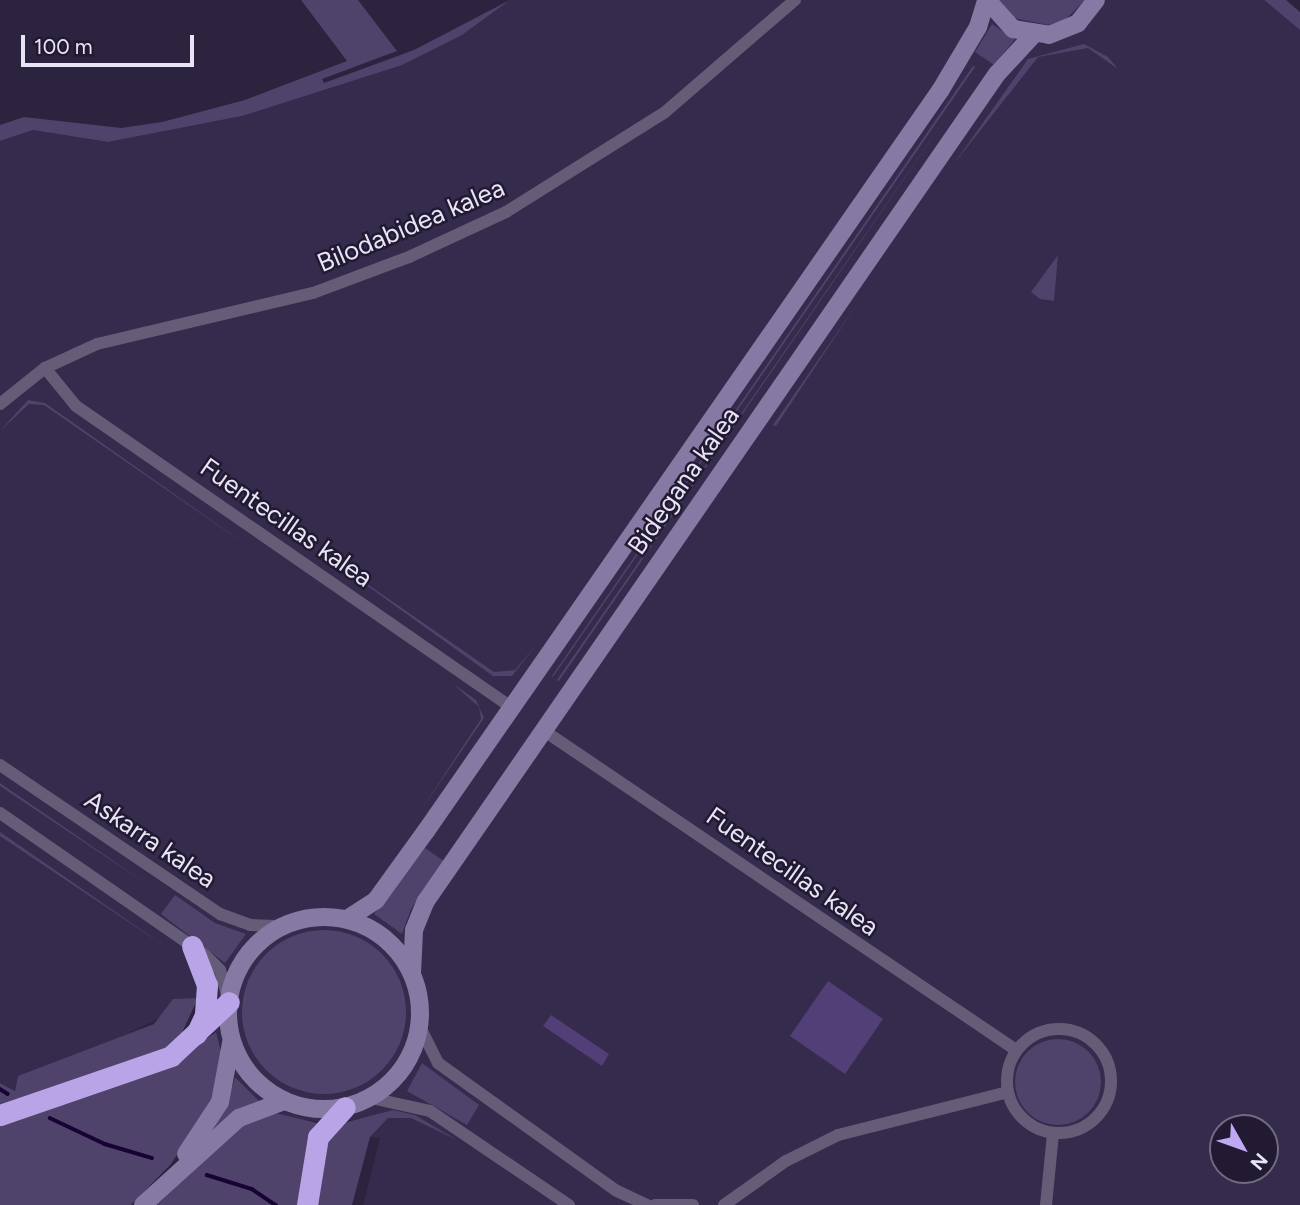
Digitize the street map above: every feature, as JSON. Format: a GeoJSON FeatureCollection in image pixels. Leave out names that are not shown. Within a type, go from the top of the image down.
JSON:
{"type":"FeatureCollection","features":[{"type":"Feature","properties":{"kind":"highway"},"geometry":{"type":"LineString","coordinates":[[190,1044],[208,1001],[192,946]]}},
{"type":"Feature","properties":{"kind":"highway"},"geometry":{"type":"LineString","coordinates":[[0,1115],[141,1069],[190,1044],[229,1002]]}},
{"type":"Feature","properties":{"kind":"highway"},"geometry":{"type":"LineString","coordinates":[[307,1205],[318,1137],[345,1107]]}},
{"type":"Feature","properties":{"kind":"street","name":"Bilodabidea kalea"},"geometry":{"type":"LineString","coordinates":[[0,404],[45,368],[114,339],[211,321],[313,293],[472,229],[615,148],[699,86],[795,0]]}},
{"type":"Feature","properties":{"kind":"street"},"geometry":{"type":"LineString","coordinates":[[986,0],[1013,29],[1033,35],[1064,31],[1096,0]]}},
{"type":"Feature","properties":{"kind":"street","name":"Bidegana kalea"},"geometry":{"type":"LineString","coordinates":[[347,919],[384,890],[511,708],[953,71],[978,27],[986,0]]}},
{"type":"Feature","properties":{"kind":"street","name":"Bidegana kalea"},"geometry":{"type":"LineString","coordinates":[[412,972],[420,912],[997,74],[1033,35]]}},
{"type":"Feature","properties":{"kind":"street","name":"Fuentecillas kalea"},"geometry":{"type":"LineString","coordinates":[[45,368],[76,406],[511,708]]}},
{"type":"Feature","properties":{"kind":"street","name":"Fuentecillas kalea"},"geometry":{"type":"LineString","coordinates":[[543,730],[1016,1050]]}},
{"type":"Feature","properties":{"kind":"street","name":"Askarra kalea"},"geometry":{"type":"LineString","coordinates":[[0,765],[220,914],[250,925],[284,926]]}},
{"type":"Feature","properties":{"kind":"street"},"geometry":{"type":"LineString","coordinates":[[0,813],[192,946],[220,970],[229,1002],[232,1039],[220,1102],[175,1172]]}},
{"type":"Feature","properties":{"kind":"street"},"geometry":{"type":"LineString","coordinates":[[229,1002],[247,957],[284,926],[315,917],[347,919],[386,938],[412,972],[420,1027],[438,1063],[617,1191],[647,1205]]}},
{"type":"Feature","properties":{"kind":"street"},"geometry":{"type":"LineString","coordinates":[[232,1039],[257,1082],[284,1101],[325,1110],[345,1107],[371,1098],[403,1068],[420,1027]]}},
{"type":"Feature","properties":{"kind":"street"},"geometry":{"type":"LineString","coordinates":[[1056,1028],[1087,1036],[1107,1059],[1111,1082],[1106,1105],[1084,1127],[1053,1133],[1024,1120],[1008,1092],[1016,1050],[1034,1035],[1056,1028]]}},
{"type":"Feature","properties":{"kind":"street"},"geometry":{"type":"LineString","coordinates":[[723,1205],[786,1161],[838,1135],[1008,1092]]}},
{"type":"Feature","properties":{"kind":"street"},"geometry":{"type":"LineString","coordinates":[[371,1098],[430,1111],[569,1205]]}},
{"type":"Feature","properties":{"kind":"street"},"geometry":{"type":"LineString","coordinates":[[143,1205],[175,1172],[239,1118],[284,1101]]}},
{"type":"Feature","properties":{"kind":"street"},"geometry":{"type":"LineString","coordinates":[[1046,1205],[1053,1133]]}},
{"type":"Feature","properties":{"kind":"street"},"geometry":{"type":"LineString","coordinates":[[655,1205],[693,1205]]}},
{"type":"Feature","properties":{"kind":"shaded area"},"geometry":{"type":"Polygon","coordinates":[[[301,0],[358,0],[397,51],[322,79],[324,83],[414,50],[510,0],[462,35],[402,65],[242,116],[108,142],[33,130],[0,141],[0,125],[24,117],[121,128],[162,122],[245,100],[347,61],[301,0]]]}},
{"type":"Feature","properties":{"kind":"shaded area"},"geometry":{"type":"Polygon","coordinates":[[[510,0],[1264,0],[1300,30],[1300,1205],[363,1205],[380,1138],[366,1137],[351,1120],[340,1124],[288,1118],[259,1101],[235,1077],[198,998],[16,1091],[0,1083],[0,141],[33,130],[108,142],[242,116],[462,35],[510,0]]]}},
{"type":"Feature","properties":{"kind":"shaded area"},"geometry":{"type":"Polygon","coordinates":[[[998,0],[1085,0],[1065,20],[1048,25],[1014,18],[998,0]]]}},
{"type":"Feature","properties":{"kind":"shaded area"},"geometry":{"type":"Polygon","coordinates":[[[1264,0],[1286,0],[1300,12],[1300,30],[1264,0]]]}},
{"type":"Feature","properties":{"kind":"shaded area"},"geometry":{"type":"Polygon","coordinates":[[[992,24],[1015,39],[994,65],[975,52],[992,24]]]}},
{"type":"Feature","properties":{"kind":"shaded area"},"geometry":{"type":"Polygon","coordinates":[[[1084,44],[1108,57],[1118,69],[1088,48],[1038,57],[953,165],[1028,59],[1084,44]]]}},
{"type":"Feature","properties":{"kind":"shaded area"},"geometry":{"type":"Polygon","coordinates":[[[973,66],[975,67],[553,677],[552,676],[973,66]]]}},
{"type":"Feature","properties":{"kind":"shaded area"},"geometry":{"type":"Polygon","coordinates":[[[979,70],[559,681],[557,680],[979,70]]]}},
{"type":"Feature","properties":{"kind":"shaded area"},"geometry":{"type":"Polygon","coordinates":[[[1058,255],[1054,301],[1040,299],[1031,292],[1058,255]]]}},
{"type":"Feature","properties":{"kind":"shaded area"},"geometry":{"type":"Polygon","coordinates":[[[857,304],[776,426],[773,425],[857,304]]]}},
{"type":"Feature","properties":{"kind":"shaded area"},"geometry":{"type":"Polygon","coordinates":[[[28,400],[45,403],[265,558],[44,405],[29,404],[0,431],[28,400]]]}},
{"type":"Feature","properties":{"kind":"shaded area"},"geometry":{"type":"Polygon","coordinates":[[[298,536],[494,672],[515,670],[537,644],[512,676],[493,676],[298,536]]]}},
{"type":"Feature","properties":{"kind":"shaded area"},"geometry":{"type":"Polygon","coordinates":[[[453,684],[476,700],[484,718],[415,819],[481,719],[479,707],[453,684]]]}},
{"type":"Feature","properties":{"kind":"shaded area"},"geometry":{"type":"Polygon","coordinates":[[[0,783],[154,889],[0,786],[0,783]]]}},
{"type":"Feature","properties":{"kind":"shaded area"},"geometry":{"type":"Polygon","coordinates":[[[0,832],[169,949],[0,836],[0,832]]]}},
{"type":"Feature","properties":{"kind":"shaded area"},"geometry":{"type":"Polygon","coordinates":[[[425,848],[444,861],[411,909],[402,934],[374,914],[425,848]]]}},
{"type":"Feature","properties":{"kind":"shaded area"},"geometry":{"type":"Polygon","coordinates":[[[175,895],[215,923],[246,934],[225,963],[161,914],[175,895]]]}},
{"type":"Feature","properties":{"kind":"shaded area"},"geometry":{"type":"Polygon","coordinates":[[[324,930],[355,936],[382,954],[400,981],[406,1012],[400,1043],[382,1070],[355,1088],[324,1094],[293,1088],[266,1070],[248,1043],[242,1012],[248,981],[266,954],[293,936],[324,930]]]}},
{"type":"Feature","properties":{"kind":"shaded area"},"geometry":{"type":"Polygon","coordinates":[[[198,998],[181,1035],[168,1048],[0,1106],[0,1083],[15,1091],[18,1076],[154,1024],[173,999],[198,998]]]}},
{"type":"Feature","properties":{"kind":"shaded area"},"geometry":{"type":"Polygon","coordinates":[[[216,1032],[222,1055],[216,1094],[171,1164],[131,1205],[0,1205],[0,1121],[168,1065],[216,1032]]]}},
{"type":"Feature","properties":{"kind":"shaded area"},"geometry":{"type":"Polygon","coordinates":[[[1050,1039],[1066,1039],[1089,1051],[1098,1065],[1101,1082],[1098,1099],[1089,1113],[1066,1125],[1050,1125],[1034,1118],[1022,1106],[1015,1090],[1015,1074],[1022,1058],[1034,1046],[1050,1039]]]}},
{"type":"Feature","properties":{"kind":"shaded area"},"geometry":{"type":"Polygon","coordinates":[[[422,1063],[479,1105],[467,1125],[407,1091],[422,1063]]]}},
{"type":"Feature","properties":{"kind":"shaded area"},"geometry":{"type":"Polygon","coordinates":[[[235,1077],[259,1101],[211,1134],[228,1100],[235,1077]]]}},
{"type":"Feature","properties":{"kind":"shaded area"},"geometry":{"type":"Polygon","coordinates":[[[393,1110],[415,1115],[457,1140],[411,1118],[388,1118],[370,1137],[352,1205],[316,1205],[324,1147],[340,1124],[393,1110]]]}},
{"type":"Feature","properties":{"kind":"shaded area"},"geometry":{"type":"Polygon","coordinates":[[[276,1113],[317,1123],[301,1205],[157,1205],[247,1121],[276,1113]]]}},
{"type":"Feature","properties":{"kind":"building"},"geometry":{"type":"Polygon","coordinates":[[[828,981],[883,1019],[845,1074],[790,1036],[828,981]]]}},
{"type":"Feature","properties":{"kind":"building"},"geometry":{"type":"Polygon","coordinates":[[[551,1015],[609,1054],[602,1066],[543,1026],[551,1015]]]}},
{"type":"Feature","properties":{"kind":"waterway"},"geometry":{"type":"LineString","coordinates":[[0,1089],[8,1094]]}},
{"type":"Feature","properties":{"kind":"waterway"},"geometry":{"type":"LineString","coordinates":[[50,1118],[105,1144],[152,1158]]}},
{"type":"Feature","properties":{"kind":"waterway"},"geometry":{"type":"LineString","coordinates":[[207,1175],[252,1189],[276,1205]]}}]}
